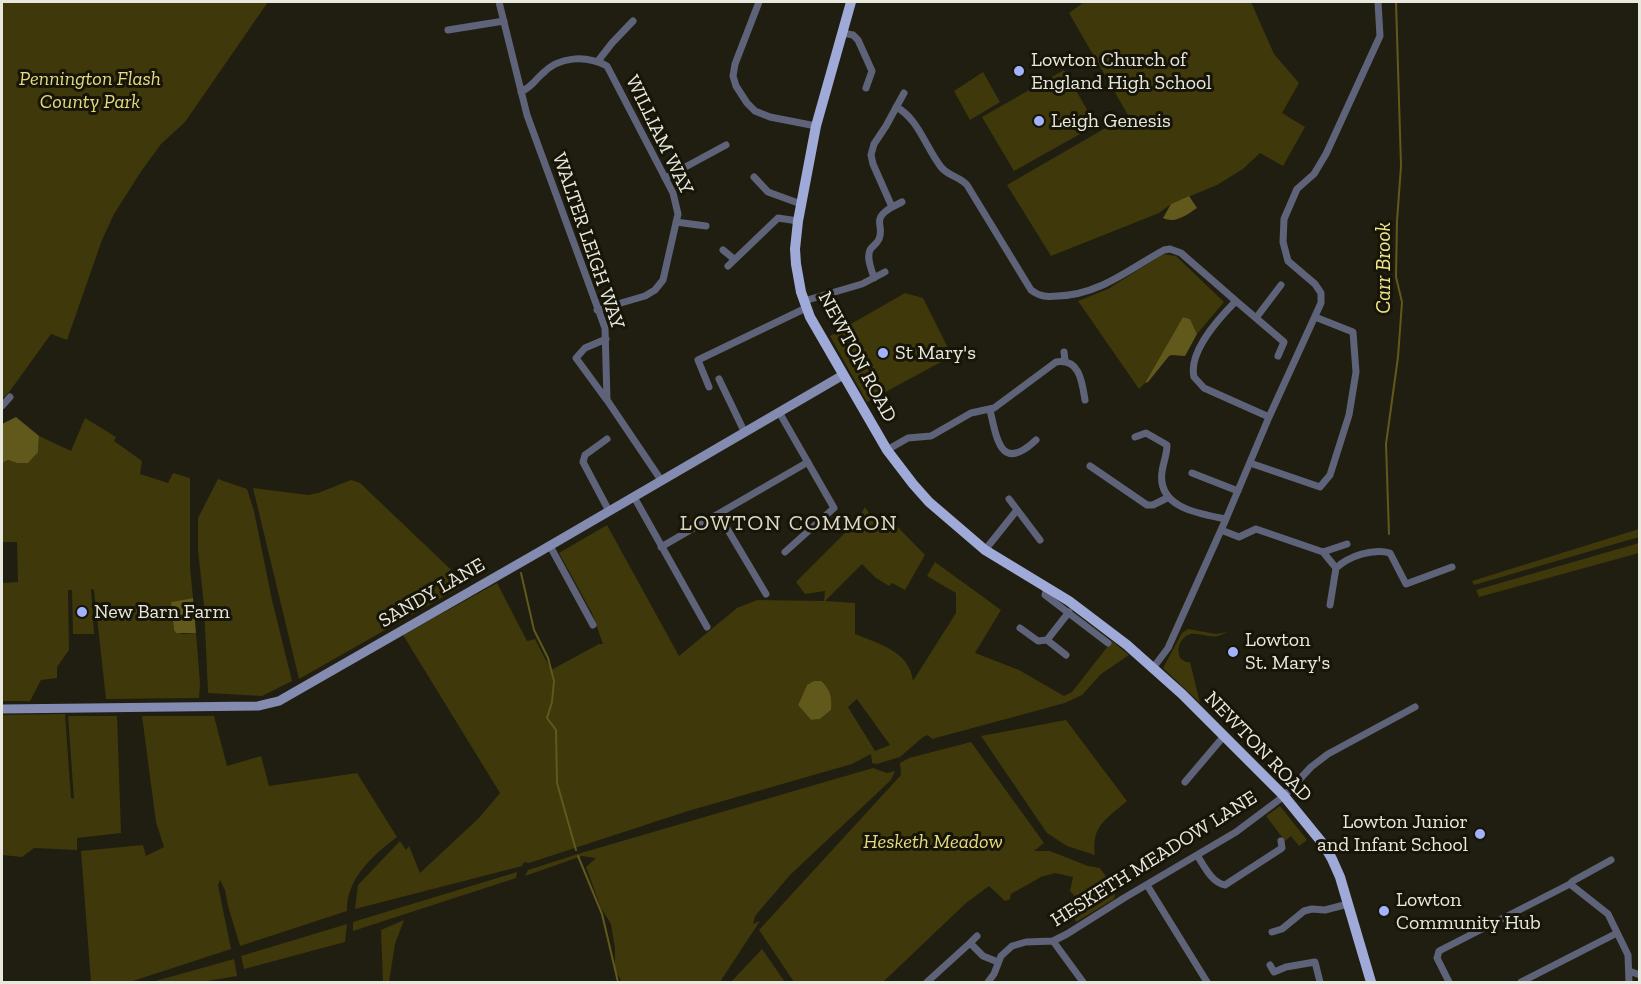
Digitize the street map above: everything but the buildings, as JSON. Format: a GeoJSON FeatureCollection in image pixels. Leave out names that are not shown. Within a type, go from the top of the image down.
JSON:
{"type":"FeatureCollection","features":[{"type":"Feature","properties":{"kind":"main road","name":"NEWTON ROAD"},"geometry":{"type":"LineString","coordinates":[[851,2],[816,126],[798,221],[796,256],[805,304],[887,450],[929,502],[985,550],[1047,587],[1103,626],[1153,668],[1284,796],[1324,845],[1340,878],[1371,982]]}},
{"type":"Feature","properties":{"kind":"street","name":"WALTER LEIGH WAY"},"geometry":{"type":"LineString","coordinates":[[499,2],[527,115],[554,194],[605,328],[607,400]]}},
{"type":"Feature","properties":{"kind":"street"},"geometry":{"type":"LineString","coordinates":[[759,2],[735,64],[733,76],[736,86],[755,111],[770,117],[816,126]]}},
{"type":"Feature","properties":{"kind":"street"},"geometry":{"type":"LineString","coordinates":[[1153,668],[1168,648],[1321,303],[1321,293],[1315,285],[1288,261],[1283,242],[1284,219],[1297,189],[1314,174],[1326,154],[1380,36],[1378,2]]}},
{"type":"Feature","properties":{"kind":"street"},"geometry":{"type":"LineString","coordinates":[[448,30],[504,21]]}},
{"type":"Feature","properties":{"kind":"street"},"geometry":{"type":"LineString","coordinates":[[521,92],[533,86],[542,74],[557,63],[576,58],[598,61],[633,21]]}},
{"type":"Feature","properties":{"kind":"street"},"geometry":{"type":"LineString","coordinates":[[843,33],[853,35],[858,40],[872,72],[866,88]]}},
{"type":"Feature","properties":{"kind":"street","name":"WILLIAM WAY"},"geometry":{"type":"LineString","coordinates":[[597,310],[645,296],[655,290],[667,270],[678,214],[673,193],[607,66],[598,61]]}},
{"type":"Feature","properties":{"kind":"street"},"geometry":{"type":"LineString","coordinates":[[892,207],[873,164],[871,154],[874,144],[904,93]]}},
{"type":"Feature","properties":{"kind":"street"},"geometry":{"type":"LineString","coordinates":[[896,107],[908,114],[942,168],[967,185],[1031,290],[1036,294],[1046,297],[1069,296],[1101,287],[1159,253],[1170,249],[1180,253],[1284,342],[1278,356]]}},
{"type":"Feature","properties":{"kind":"street"},"geometry":{"type":"LineString","coordinates":[[665,178],[726,145]]}},
{"type":"Feature","properties":{"kind":"street"},"geometry":{"type":"LineString","coordinates":[[754,177],[768,192],[790,202],[801,204]]}},
{"type":"Feature","properties":{"kind":"street"},"geometry":{"type":"LineString","coordinates":[[874,278],[869,262],[869,252],[879,240],[879,222],[892,207],[902,202]]}},
{"type":"Feature","properties":{"kind":"street"},"geometry":{"type":"LineString","coordinates":[[728,266],[778,218],[798,221]]}},
{"type":"Feature","properties":{"kind":"street"},"geometry":{"type":"LineString","coordinates":[[676,222],[706,226]]}},
{"type":"Feature","properties":{"kind":"street"},"geometry":{"type":"LineString","coordinates":[[723,250],[734,259]]}},
{"type":"Feature","properties":{"kind":"street"},"geometry":{"type":"LineString","coordinates":[[709,387],[698,360],[805,304],[861,284],[885,272]]}},
{"type":"Feature","properties":{"kind":"street"},"geometry":{"type":"LineString","coordinates":[[1256,318],[1281,285]]}},
{"type":"Feature","properties":{"kind":"street"},"geometry":{"type":"LineString","coordinates":[[1236,301],[1214,325],[1204,342],[1193,365],[1194,377],[1204,388],[1269,417]]}},
{"type":"Feature","properties":{"kind":"street"},"geometry":{"type":"LineString","coordinates":[[1250,464],[1320,487],[1330,475],[1349,415],[1356,372],[1353,332],[1315,317]]}},
{"type":"Feature","properties":{"kind":"street"},"geometry":{"type":"LineString","coordinates":[[606,339],[585,348],[576,358],[661,480]]}},
{"type":"Feature","properties":{"kind":"street"},"geometry":{"type":"LineString","coordinates":[[1064,352],[1065,361]]}},
{"type":"Feature","properties":{"kind":"street"},"geometry":{"type":"LineString","coordinates":[[887,450],[908,438],[931,436],[971,413],[990,410],[1052,364],[1065,361],[1077,368],[1082,380],[1085,400]]}},
{"type":"Feature","properties":{"kind":"street","name":"SANDY LANE"},"geometry":{"type":"LineString","coordinates":[[2,709],[258,706],[279,700],[550,546],[843,375]]}},
{"type":"Feature","properties":{"kind":"street"},"geometry":{"type":"LineString","coordinates":[[719,379],[744,431]]}},
{"type":"Feature","properties":{"kind":"street"},"geometry":{"type":"LineString","coordinates":[[2,406],[10,397]]}},
{"type":"Feature","properties":{"kind":"street"},"geometry":{"type":"LineString","coordinates":[[990,410],[996,438],[1007,452],[1020,453],[1036,440]]}},
{"type":"Feature","properties":{"kind":"street"},"geometry":{"type":"LineString","coordinates":[[779,412],[834,508],[785,552]]}},
{"type":"Feature","properties":{"kind":"street"},"geometry":{"type":"LineString","coordinates":[[1135,437],[1146,433],[1151,426]]}},
{"type":"Feature","properties":{"kind":"street"},"geometry":{"type":"LineString","coordinates":[[1146,433],[1167,445],[1167,459],[1162,473],[1167,498],[1194,512],[1226,519]]}},
{"type":"Feature","properties":{"kind":"street"},"geometry":{"type":"LineString","coordinates":[[607,439],[585,455],[583,462],[609,511]]}},
{"type":"Feature","properties":{"kind":"street"},"geometry":{"type":"LineString","coordinates":[[661,547],[808,462]]}},
{"type":"Feature","properties":{"kind":"street"},"geometry":{"type":"LineString","coordinates":[[1090,466],[1139,502],[1154,505],[1167,498]]}},
{"type":"Feature","properties":{"kind":"street"},"geometry":{"type":"LineString","coordinates":[[1106,476],[1111,469]]}},
{"type":"Feature","properties":{"kind":"street"},"geometry":{"type":"LineString","coordinates":[[1192,473],[1238,491]]}},
{"type":"Feature","properties":{"kind":"street"},"geometry":{"type":"LineString","coordinates":[[633,497],[708,627]]}},
{"type":"Feature","properties":{"kind":"street"},"geometry":{"type":"LineString","coordinates":[[1009,499],[1040,540]]}},
{"type":"Feature","properties":{"kind":"street"},"geometry":{"type":"LineString","coordinates":[[985,550],[1017,510]]}},
{"type":"Feature","properties":{"kind":"street"},"geometry":{"type":"LineString","coordinates":[[719,515],[766,594]]}},
{"type":"Feature","properties":{"kind":"street"},"geometry":{"type":"LineString","coordinates":[[1221,530],[1239,537],[1256,529],[1323,552],[1336,568]]}},
{"type":"Feature","properties":{"kind":"street"},"geometry":{"type":"LineString","coordinates":[[1323,552],[1347,544]]}},
{"type":"Feature","properties":{"kind":"street"},"geometry":{"type":"LineString","coordinates":[[550,546],[593,625]]}},
{"type":"Feature","properties":{"kind":"street"},"geometry":{"type":"LineString","coordinates":[[1330,605],[1336,568],[1346,559],[1381,550],[1390,553],[1406,584]]}},
{"type":"Feature","properties":{"kind":"street"},"geometry":{"type":"LineString","coordinates":[[1398,588],[1452,567]]}},
{"type":"Feature","properties":{"kind":"street","name":"NEWTON ROAD"},"geometry":{"type":"LineString","coordinates":[[1047,587],[1045,595],[1108,643]]}},
{"type":"Feature","properties":{"kind":"street"},"geometry":{"type":"LineString","coordinates":[[1047,640],[1069,612]]}},
{"type":"Feature","properties":{"kind":"street"},"geometry":{"type":"LineString","coordinates":[[1020,628],[1038,641],[1047,640],[1066,655]]}},
{"type":"Feature","properties":{"kind":"street","name":"HESKETH MEADOW LANE"},"geometry":{"type":"LineString","coordinates":[[988,982],[1004,952],[1016,944],[1053,941],[1236,832],[1284,796],[1311,767],[1328,754],[1415,707]]}},
{"type":"Feature","properties":{"kind":"street"},"geometry":{"type":"LineString","coordinates":[[1185,782],[1224,736]]}},
{"type":"Feature","properties":{"kind":"street"},"geometry":{"type":"LineString","coordinates":[[1197,855],[1214,880],[1225,885],[1283,847]]}},
{"type":"Feature","properties":{"kind":"street"},"geometry":{"type":"LineString","coordinates":[[1449,982],[1437,958],[1439,951],[1570,884],[1573,880],[1611,860]]}},
{"type":"Feature","properties":{"kind":"street"},"geometry":{"type":"LineString","coordinates":[[1570,884],[1604,909],[1612,922],[1628,955],[1629,982]]}},
{"type":"Feature","properties":{"kind":"street"},"geometry":{"type":"LineString","coordinates":[[1147,885],[1207,982]]}},
{"type":"Feature","properties":{"kind":"street"},"geometry":{"type":"LineString","coordinates":[[1272,932],[1282,929],[1304,911],[1325,910],[1348,904]]}},
{"type":"Feature","properties":{"kind":"street"},"geometry":{"type":"LineString","coordinates":[[1521,982],[1617,933]]}},
{"type":"Feature","properties":{"kind":"street"},"geometry":{"type":"LineString","coordinates":[[927,982],[977,936]]}},
{"type":"Feature","properties":{"kind":"street"},"geometry":{"type":"LineString","coordinates":[[1053,941],[1083,982]]}},
{"type":"Feature","properties":{"kind":"street"},"geometry":{"type":"LineString","coordinates":[[970,943],[983,956],[998,962]]}},
{"type":"Feature","properties":{"kind":"street"},"geometry":{"type":"LineString","coordinates":[[1270,965],[1274,972],[1286,967],[1315,962],[1320,982]]}},
{"type":"Feature","properties":{"kind":"street"},"geometry":{"type":"LineString","coordinates":[[1629,971],[1640,975]]}},
{"type":"Feature","properties":{"kind":"green space","name":"Pennington Flash County Park"},"geometry":{"type":"Polygon","coordinates":[[[2,2],[268,2],[185,122],[161,144],[114,214],[102,240],[67,340],[51,334],[2,399],[2,2]]]}},
{"type":"Feature","properties":{"kind":"green space"},"geometry":{"type":"Polygon","coordinates":[[[1084,2],[1251,2],[1274,54],[1299,83],[1282,113],[1305,127],[1283,166],[1260,153],[1243,169],[1217,185],[1171,204],[1159,213],[1051,256],[1007,185],[1128,115],[1069,13],[1084,2]]]}},
{"type":"Feature","properties":{"kind":"green space","name":"Leigh Genesis"},"geometry":{"type":"Polygon","coordinates":[[[1064,70],[1096,125],[1014,171],[982,117],[1064,70]]]}},
{"type":"Feature","properties":{"kind":"green space"},"geometry":{"type":"Polygon","coordinates":[[[983,72],[1000,102],[970,120],[954,91],[983,72]]]}},
{"type":"Feature","properties":{"kind":"green space"},"geometry":{"type":"Polygon","coordinates":[[[1163,254],[1176,256],[1224,302],[1197,334],[1190,319],[1183,317],[1145,383],[1139,389],[1078,301],[1108,289],[1163,254]]]}},
{"type":"Feature","properties":{"kind":"green space"},"geometry":{"type":"Polygon","coordinates":[[[905,293],[923,298],[952,356],[867,402],[830,336],[905,293]]]}},
{"type":"Feature","properties":{"kind":"green space"},"geometry":{"type":"Polygon","coordinates":[[[85,418],[116,437],[114,441],[142,461],[140,474],[168,483],[173,473],[190,478],[190,567],[193,598],[171,602],[174,630],[182,634],[196,633],[199,698],[106,699],[94,590],[91,589],[94,634],[73,634],[72,590],[68,590],[69,650],[57,667],[57,678],[41,680],[30,701],[2,701],[2,583],[18,582],[17,542],[2,542],[2,463],[8,460],[17,463],[38,452],[39,436],[71,451],[85,418]]]}},
{"type":"Feature","properties":{"kind":"green space"},"geometry":{"type":"Polygon","coordinates":[[[218,479],[247,489],[292,681],[262,696],[208,693],[204,605],[198,550],[198,518],[218,479]]]}},
{"type":"Feature","properties":{"kind":"green space"},"geometry":{"type":"Polygon","coordinates":[[[351,480],[360,483],[464,582],[459,588],[299,679],[253,488],[308,495],[351,480]]]}},
{"type":"Feature","properties":{"kind":"green space"},"geometry":{"type":"Polygon","coordinates":[[[865,507],[873,520],[884,513],[925,555],[905,590],[892,583],[889,586],[876,578],[862,564],[825,601],[855,603],[855,634],[892,650],[906,662],[913,681],[956,613],[956,593],[927,576],[935,562],[1001,610],[975,653],[1019,670],[1064,696],[1072,692],[1112,641],[1129,655],[1101,674],[1082,695],[1065,703],[932,739],[928,735],[900,757],[877,764],[872,763],[871,754],[852,764],[688,811],[529,863],[524,862],[522,866],[355,909],[358,885],[400,841],[406,850],[409,846],[420,873],[479,818],[500,793],[403,635],[497,583],[527,641],[535,639],[551,670],[603,644],[592,613],[559,553],[607,525],[679,656],[737,608],[757,600],[824,601],[825,591],[805,594],[796,582],[857,521],[865,507]],[[807,685],[798,705],[811,720],[820,719],[831,710],[807,685]],[[857,699],[848,707],[875,751],[890,745],[857,699]]]}},
{"type":"Feature","properties":{"kind":"green space"},"geometry":{"type":"Polygon","coordinates":[[[1639,529],[1639,537],[1474,585],[1472,581],[1639,529]]]}},
{"type":"Feature","properties":{"kind":"green space"},"geometry":{"type":"Polygon","coordinates":[[[1639,543],[1639,553],[1479,597],[1476,590],[1639,543]]]}},
{"type":"Feature","properties":{"kind":"green space"},"geometry":{"type":"Polygon","coordinates":[[[1188,629],[1216,634],[1228,632],[1219,636],[1190,634],[1179,645],[1180,658],[1190,662],[1200,703],[1163,668],[1182,633],[1188,629]]]}},
{"type":"Feature","properties":{"kind":"green space"},"geometry":{"type":"Polygon","coordinates":[[[65,714],[71,798],[74,799],[68,716],[117,716],[121,833],[77,838],[77,850],[34,848],[22,857],[2,855],[2,715],[65,714]]]}},
{"type":"Feature","properties":{"kind":"green space"},"geometry":{"type":"Polygon","coordinates":[[[142,716],[214,716],[227,766],[261,756],[269,786],[357,773],[397,837],[370,860],[356,878],[348,899],[347,911],[240,946],[225,890],[220,880],[218,885],[231,949],[130,982],[91,982],[81,851],[143,845],[146,856],[164,847],[156,822],[142,716]]]}},
{"type":"Feature","properties":{"kind":"green space"},"geometry":{"type":"Polygon","coordinates":[[[1066,720],[1127,801],[1098,829],[1094,845],[1095,855],[1067,846],[1047,833],[981,736],[1066,720]]]}},
{"type":"Feature","properties":{"kind":"green space","name":"Hesketh Meadow"},"geometry":{"type":"Polygon","coordinates":[[[971,742],[1044,843],[1034,851],[1050,851],[1088,866],[1100,868],[1116,891],[1114,899],[1076,922],[1073,915],[1080,902],[1070,891],[1073,877],[1055,873],[1041,877],[1011,894],[1010,899],[1005,901],[989,886],[966,903],[883,982],[794,982],[759,930],[901,775],[900,763],[909,758],[971,742]]]}},
{"type":"Feature","properties":{"kind":"green space"},"geometry":{"type":"Polygon","coordinates":[[[873,768],[887,773],[895,771],[891,780],[790,875],[755,916],[753,924],[760,921],[720,982],[622,982],[615,970],[615,948],[611,924],[601,908],[586,867],[596,858],[582,856],[525,876],[528,870],[581,853],[873,768]]]}},
{"type":"Feature","properties":{"kind":"green space"},"geometry":{"type":"Polygon","coordinates":[[[1280,806],[1307,840],[1299,846],[1291,836],[1285,841],[1266,816],[1280,806]]]}},
{"type":"Feature","properties":{"kind":"green space"},"geometry":{"type":"Polygon","coordinates":[[[517,872],[516,878],[353,931],[353,922],[517,872]]]}},
{"type":"Feature","properties":{"kind":"green space"},"geometry":{"type":"Polygon","coordinates":[[[404,920],[395,944],[389,982],[383,982],[381,930],[404,920]]]}},
{"type":"Feature","properties":{"kind":"green space"},"geometry":{"type":"Polygon","coordinates":[[[347,924],[345,942],[244,969],[241,956],[347,924]]]}},
{"type":"Feature","properties":{"kind":"green space"},"geometry":{"type":"Polygon","coordinates":[[[762,949],[785,982],[731,982],[762,949]]]}},
{"type":"Feature","properties":{"kind":"green space"},"geometry":{"type":"Polygon","coordinates":[[[234,959],[237,976],[202,982],[152,982],[234,959]]]}},
{"type":"Feature","properties":{"kind":"shaded area"},"geometry":{"type":"Polygon","coordinates":[[[1189,196],[1197,208],[1177,219],[1163,218],[1171,204],[1189,196]]]}},
{"type":"Feature","properties":{"kind":"shaded area"},"geometry":{"type":"Polygon","coordinates":[[[1183,317],[1190,319],[1197,334],[1185,356],[1169,356],[1145,383],[1183,317]]]}},
{"type":"Feature","properties":{"kind":"shaded area"},"geometry":{"type":"Polygon","coordinates":[[[16,417],[39,436],[38,452],[28,463],[8,460],[2,463],[2,424],[16,417]]]}},
{"type":"Feature","properties":{"kind":"shaded area"},"geometry":{"type":"Polygon","coordinates":[[[193,598],[196,633],[176,633],[171,602],[193,598]]]}},
{"type":"Feature","properties":{"kind":"shaded area"},"geometry":{"type":"Polygon","coordinates":[[[814,681],[821,681],[829,691],[831,710],[820,719],[811,720],[798,705],[807,685],[814,681]]]}},
{"type":"Feature","properties":{"kind":"waterway","name":"Carr Brook"},"geometry":{"type":"LineString","coordinates":[[1389,534],[1386,444],[1398,357],[1402,302],[1396,277],[1401,166],[1396,2]]}},
{"type":"Feature","properties":{"kind":"waterway"},"geometry":{"type":"LineString","coordinates":[[521,573],[534,630],[548,658],[554,681],[552,702],[547,718],[556,730],[557,783],[576,850]]}},
{"type":"Feature","properties":{"kind":"waterway"},"geometry":{"type":"LineString","coordinates":[[578,856],[602,914],[618,982]]}},
{"type":"Feature","properties":{"kind":"place","name":"Lowton Church of England High School"},"geometry":{"type":"Point","coordinates":[1019,71]}},
{"type":"Feature","properties":{"kind":"place","name":"Leigh Genesis"},"geometry":{"type":"Point","coordinates":[1039,121]}},
{"type":"Feature","properties":{"kind":"place","name":"St Mary's"},"geometry":{"type":"Point","coordinates":[883,353]}},
{"type":"Feature","properties":{"kind":"place","name":"New Barn Farm"},"geometry":{"type":"Point","coordinates":[82,612]}},
{"type":"Feature","properties":{"kind":"place","name":"Lowton St. Mary's"},"geometry":{"type":"Point","coordinates":[1233,652]}},
{"type":"Feature","properties":{"kind":"place","name":"Lowton Junior and Infant School"},"geometry":{"type":"Point","coordinates":[1480,834]}},
{"type":"Feature","properties":{"kind":"place","name":"Lowton Community Hub"},"geometry":{"type":"Point","coordinates":[1384,911]}},
{"type":"Feature","properties":{"kind":"district","name":"LOWTON COMMON"},"geometry":{"type":"Point","coordinates":[789,524]}}]}
